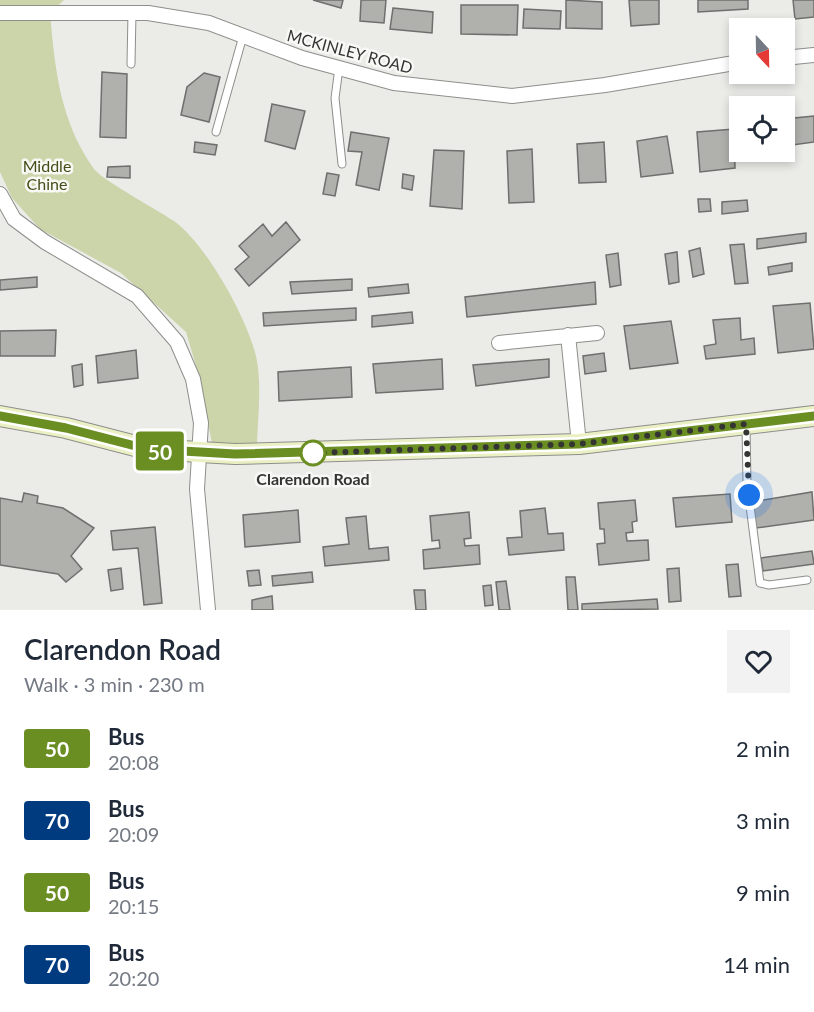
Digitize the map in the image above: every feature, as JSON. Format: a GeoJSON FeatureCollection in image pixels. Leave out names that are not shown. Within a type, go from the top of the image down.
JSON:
{"type":"FeatureCollection","features":[{"type":"Feature","properties":{"kind":"street","name":"MCKINLEY ROAD"},"geometry":{"type":"LineString","coordinates":[[0,13],[62,13],[107,6],[132,13],[209,23],[302,58],[394,83],[512,96],[605,85],[729,64]]}},
{"type":"Feature","properties":{"kind":"street"},"geometry":{"type":"LineString","coordinates":[[795,57],[814,55]]}},
{"type":"Feature","properties":{"kind":"street"},"geometry":{"type":"LineString","coordinates":[[0,194],[14,219],[45,242],[138,296],[177,342],[193,379],[201,423],[197,489],[208,610]]}},
{"type":"Feature","properties":{"kind":"street"},"geometry":{"type":"LineString","coordinates":[[499,343],[568,334],[597,333]]}},
{"type":"Feature","properties":{"kind":"street"},"geometry":{"type":"LineString","coordinates":[[568,334],[579,444]]}},
{"type":"Feature","properties":{"kind":"street"},"geometry":{"type":"LineString","coordinates":[[0,416],[66,428],[147,449],[200,454],[319,453],[579,444],[814,416]]}},
{"type":"Feature","properties":{"kind":"lane"},"geometry":{"type":"LineString","coordinates":[[131,64],[132,13]]}},
{"type":"Feature","properties":{"kind":"lane"},"geometry":{"type":"LineString","coordinates":[[216,132],[243,36]]}},
{"type":"Feature","properties":{"kind":"lane"},"geometry":{"type":"LineString","coordinates":[[339,68],[335,98],[342,164]]}},
{"type":"Feature","properties":{"kind":"lane"},"geometry":{"type":"LineString","coordinates":[[746,424],[747,483],[760,583],[769,585],[807,580]]}},
{"type":"Feature","properties":{"kind":"green space","name":"Middle Chine"},"geometry":{"type":"Polygon","coordinates":[[[0,0],[64,0],[50,13],[57,75],[66,114],[73,132],[99,174],[174,221],[199,246],[224,283],[244,322],[256,356],[259,388],[257,443],[212,443],[197,369],[186,332],[121,273],[40,229],[12,198],[0,172],[0,0]]]}},
{"type":"Feature","properties":{"kind":"building"},"geometry":{"type":"Polygon","coordinates":[[[313,0],[343,0],[341,8],[313,0]]]}},
{"type":"Feature","properties":{"kind":"building"},"geometry":{"type":"Polygon","coordinates":[[[361,0],[386,0],[384,23],[360,21],[361,0]]]}},
{"type":"Feature","properties":{"kind":"building"},"geometry":{"type":"Polygon","coordinates":[[[566,0],[602,2],[602,29],[566,28],[566,0]]]}},
{"type":"Feature","properties":{"kind":"building"},"geometry":{"type":"Polygon","coordinates":[[[629,0],[659,0],[659,24],[631,26],[629,0]]]}},
{"type":"Feature","properties":{"kind":"building"},"geometry":{"type":"Polygon","coordinates":[[[698,0],[748,0],[748,9],[698,12],[698,0]]]}},
{"type":"Feature","properties":{"kind":"building"},"geometry":{"type":"Polygon","coordinates":[[[793,0],[814,0],[814,17],[795,18],[793,0]]]}},
{"type":"Feature","properties":{"kind":"building"},"geometry":{"type":"Polygon","coordinates":[[[461,5],[518,5],[517,35],[461,34],[461,5]]]}},
{"type":"Feature","properties":{"kind":"building"},"geometry":{"type":"Polygon","coordinates":[[[393,8],[433,12],[432,33],[390,29],[393,8]]]}},
{"type":"Feature","properties":{"kind":"building"},"geometry":{"type":"Polygon","coordinates":[[[524,9],[561,11],[560,29],[523,28],[524,9]]]}},
{"type":"Feature","properties":{"kind":"building"},"geometry":{"type":"Polygon","coordinates":[[[102,72],[127,74],[126,138],[100,137],[102,72]]]}},
{"type":"Feature","properties":{"kind":"building"},"geometry":{"type":"Polygon","coordinates":[[[204,73],[220,77],[209,122],[181,115],[187,87],[204,73]]]}},
{"type":"Feature","properties":{"kind":"building"},"geometry":{"type":"Polygon","coordinates":[[[272,104],[305,111],[295,149],[265,141],[272,104]]]}},
{"type":"Feature","properties":{"kind":"building"},"geometry":{"type":"Polygon","coordinates":[[[814,116],[814,142],[795,145],[795,118],[814,116]]]}},
{"type":"Feature","properties":{"kind":"building"},"geometry":{"type":"Polygon","coordinates":[[[729,129],[729,162],[735,162],[735,168],[700,172],[697,132],[729,129]]]}},
{"type":"Feature","properties":{"kind":"building"},"geometry":{"type":"Polygon","coordinates":[[[351,132],[389,138],[379,190],[356,185],[362,152],[348,151],[351,132]]]}},
{"type":"Feature","properties":{"kind":"building"},"geometry":{"type":"Polygon","coordinates":[[[667,136],[673,173],[641,177],[637,141],[667,136]]]}},
{"type":"Feature","properties":{"kind":"building"},"geometry":{"type":"Polygon","coordinates":[[[195,142],[217,145],[215,155],[194,152],[195,142]]]}},
{"type":"Feature","properties":{"kind":"building"},"geometry":{"type":"Polygon","coordinates":[[[604,142],[606,182],[579,183],[577,144],[604,142]]]}},
{"type":"Feature","properties":{"kind":"building"},"geometry":{"type":"Polygon","coordinates":[[[532,149],[534,202],[509,203],[507,151],[532,149]]]}},
{"type":"Feature","properties":{"kind":"building"},"geometry":{"type":"Polygon","coordinates":[[[434,150],[464,151],[462,209],[430,206],[434,150]]]}},
{"type":"Feature","properties":{"kind":"building"},"geometry":{"type":"Polygon","coordinates":[[[130,166],[130,178],[107,177],[108,167],[130,166]]]}},
{"type":"Feature","properties":{"kind":"building"},"geometry":{"type":"Polygon","coordinates":[[[327,173],[339,175],[335,196],[323,194],[327,173]]]}},
{"type":"Feature","properties":{"kind":"building"},"geometry":{"type":"Polygon","coordinates":[[[403,174],[414,176],[412,190],[402,188],[403,174]]]}},
{"type":"Feature","properties":{"kind":"building"},"geometry":{"type":"Polygon","coordinates":[[[698,199],[710,199],[711,211],[699,212],[698,199]]]}},
{"type":"Feature","properties":{"kind":"building"},"geometry":{"type":"Polygon","coordinates":[[[747,200],[748,211],[722,214],[722,202],[747,200]]]}},
{"type":"Feature","properties":{"kind":"building"},"geometry":{"type":"Polygon","coordinates":[[[286,222],[300,240],[249,286],[235,269],[249,257],[239,246],[263,224],[272,236],[286,222]]]}},
{"type":"Feature","properties":{"kind":"building"},"geometry":{"type":"Polygon","coordinates":[[[806,233],[806,242],[757,249],[757,239],[806,233]]]}},
{"type":"Feature","properties":{"kind":"building"},"geometry":{"type":"Polygon","coordinates":[[[744,244],[748,283],[735,284],[730,245],[744,244]]]}},
{"type":"Feature","properties":{"kind":"building"},"geometry":{"type":"Polygon","coordinates":[[[700,248],[704,274],[693,277],[689,251],[700,248]]]}},
{"type":"Feature","properties":{"kind":"building"},"geometry":{"type":"Polygon","coordinates":[[[677,252],[679,282],[669,284],[665,254],[677,252]]]}},
{"type":"Feature","properties":{"kind":"building"},"geometry":{"type":"Polygon","coordinates":[[[618,253],[621,285],[610,287],[606,255],[618,253]]]}},
{"type":"Feature","properties":{"kind":"building"},"geometry":{"type":"Polygon","coordinates":[[[792,263],[792,271],[769,275],[768,267],[792,263]]]}},
{"type":"Feature","properties":{"kind":"building"},"geometry":{"type":"Polygon","coordinates":[[[37,277],[37,287],[0,290],[0,280],[37,277]]]}},
{"type":"Feature","properties":{"kind":"building"},"geometry":{"type":"Polygon","coordinates":[[[352,279],[352,290],[292,294],[290,282],[352,279]]]}},
{"type":"Feature","properties":{"kind":"building"},"geometry":{"type":"Polygon","coordinates":[[[595,282],[596,304],[467,317],[465,297],[595,282]]]}},
{"type":"Feature","properties":{"kind":"building"},"geometry":{"type":"Polygon","coordinates":[[[408,284],[409,293],[369,297],[368,288],[408,284]]]}},
{"type":"Feature","properties":{"kind":"building"},"geometry":{"type":"Polygon","coordinates":[[[810,303],[814,349],[778,353],[773,306],[810,303]]]}},
{"type":"Feature","properties":{"kind":"building"},"geometry":{"type":"Polygon","coordinates":[[[356,308],[356,320],[264,326],[263,313],[356,308]]]}},
{"type":"Feature","properties":{"kind":"building"},"geometry":{"type":"Polygon","coordinates":[[[412,312],[413,323],[372,327],[372,316],[412,312]]]}},
{"type":"Feature","properties":{"kind":"building"},"geometry":{"type":"Polygon","coordinates":[[[740,318],[741,340],[754,338],[755,354],[706,359],[704,346],[716,344],[713,320],[740,318]]]}},
{"type":"Feature","properties":{"kind":"building"},"geometry":{"type":"Polygon","coordinates":[[[671,321],[678,363],[630,369],[624,326],[671,321]]]}},
{"type":"Feature","properties":{"kind":"building"},"geometry":{"type":"Polygon","coordinates":[[[56,330],[55,356],[0,356],[0,331],[56,330]]]}},
{"type":"Feature","properties":{"kind":"building"},"geometry":{"type":"Polygon","coordinates":[[[136,350],[138,378],[98,383],[96,356],[136,350]]]}},
{"type":"Feature","properties":{"kind":"building"},"geometry":{"type":"Polygon","coordinates":[[[604,353],[606,371],[585,374],[583,356],[604,353]]]}},
{"type":"Feature","properties":{"kind":"building"},"geometry":{"type":"Polygon","coordinates":[[[442,359],[443,389],[376,393],[373,364],[442,359]]]}},
{"type":"Feature","properties":{"kind":"building"},"geometry":{"type":"Polygon","coordinates":[[[549,359],[549,377],[476,386],[473,365],[549,359]]]}},
{"type":"Feature","properties":{"kind":"building"},"geometry":{"type":"Polygon","coordinates":[[[82,364],[83,385],[74,387],[72,366],[82,364]]]}},
{"type":"Feature","properties":{"kind":"building"},"geometry":{"type":"Polygon","coordinates":[[[351,367],[352,397],[279,401],[278,372],[351,367]]]}},
{"type":"Feature","properties":{"kind":"building"},"geometry":{"type":"Polygon","coordinates":[[[812,492],[814,520],[756,528],[752,502],[812,492]]]}},
{"type":"Feature","properties":{"kind":"building"},"geometry":{"type":"Polygon","coordinates":[[[24,493],[38,496],[37,503],[63,508],[94,528],[71,556],[82,569],[66,582],[58,574],[0,565],[0,498],[22,502],[24,493]]]}},
{"type":"Feature","properties":{"kind":"building"},"geometry":{"type":"Polygon","coordinates":[[[730,494],[732,522],[676,527],[673,498],[730,494]]]}},
{"type":"Feature","properties":{"kind":"building"},"geometry":{"type":"Polygon","coordinates":[[[635,500],[637,521],[632,522],[633,532],[626,533],[627,541],[648,540],[649,560],[599,565],[597,544],[605,543],[604,529],[600,529],[598,503],[635,500]]]}},
{"type":"Feature","properties":{"kind":"building"},"geometry":{"type":"Polygon","coordinates":[[[545,508],[548,534],[563,533],[564,550],[509,555],[507,538],[522,537],[520,511],[545,508]]]}},
{"type":"Feature","properties":{"kind":"building"},"geometry":{"type":"Polygon","coordinates":[[[298,510],[300,542],[245,547],[243,515],[298,510]]]}},
{"type":"Feature","properties":{"kind":"building"},"geometry":{"type":"Polygon","coordinates":[[[469,512],[471,538],[464,539],[465,546],[479,545],[480,564],[424,569],[423,550],[440,548],[439,540],[432,541],[430,516],[469,512]]]}},
{"type":"Feature","properties":{"kind":"building"},"geometry":{"type":"Polygon","coordinates":[[[366,516],[369,549],[388,547],[389,560],[325,566],[323,547],[349,544],[346,518],[366,516]]]}},
{"type":"Feature","properties":{"kind":"building"},"geometry":{"type":"Polygon","coordinates":[[[155,527],[162,603],[144,605],[138,548],[113,550],[111,531],[155,527]]]}},
{"type":"Feature","properties":{"kind":"building"},"geometry":{"type":"Polygon","coordinates":[[[812,551],[814,564],[763,571],[761,558],[812,551]]]}},
{"type":"Feature","properties":{"kind":"building"},"geometry":{"type":"Polygon","coordinates":[[[738,564],[741,596],[729,597],[726,565],[738,564]]]}},
{"type":"Feature","properties":{"kind":"building"},"geometry":{"type":"Polygon","coordinates":[[[121,568],[123,589],[111,591],[108,570],[121,568]]]}},
{"type":"Feature","properties":{"kind":"building"},"geometry":{"type":"Polygon","coordinates":[[[679,568],[681,601],[669,602],[667,569],[679,568]]]}},
{"type":"Feature","properties":{"kind":"building"},"geometry":{"type":"Polygon","coordinates":[[[259,570],[261,585],[249,586],[247,571],[259,570]]]}},
{"type":"Feature","properties":{"kind":"building"},"geometry":{"type":"Polygon","coordinates":[[[312,572],[313,582],[273,586],[272,576],[312,572]]]}},
{"type":"Feature","properties":{"kind":"building"},"geometry":{"type":"Polygon","coordinates":[[[566,577],[575,577],[578,610],[568,610],[566,577]]]}},
{"type":"Feature","properties":{"kind":"building"},"geometry":{"type":"Polygon","coordinates":[[[506,581],[510,610],[499,610],[496,582],[506,581]]]}},
{"type":"Feature","properties":{"kind":"building"},"geometry":{"type":"Polygon","coordinates":[[[491,585],[493,605],[485,606],[483,586],[491,585]]]}},
{"type":"Feature","properties":{"kind":"building"},"geometry":{"type":"Polygon","coordinates":[[[414,590],[425,590],[426,610],[416,610],[414,590]]]}},
{"type":"Feature","properties":{"kind":"building"},"geometry":{"type":"Polygon","coordinates":[[[272,596],[273,610],[252,610],[252,600],[272,596]]]}},
{"type":"Feature","properties":{"kind":"building"},"geometry":{"type":"Polygon","coordinates":[[[657,599],[658,609],[582,610],[582,604],[657,599]]]}},
{"type":"Feature","properties":{"kind":"bus line","name":"50"},"geometry":{"type":"LineString","coordinates":[[0,416],[66,428],[147,449],[200,454],[235,454],[579,444],[814,416]]}},
{"type":"Feature","properties":{"kind":"place","name":"Clarendon Road"},"geometry":{"type":"Point","coordinates":[313,453]}},
{"type":"Feature","properties":{"kind":"route"},"geometry":{"type":"LineString","coordinates":[[313,453],[579,444],[746,424],[749,495]]}}]}
